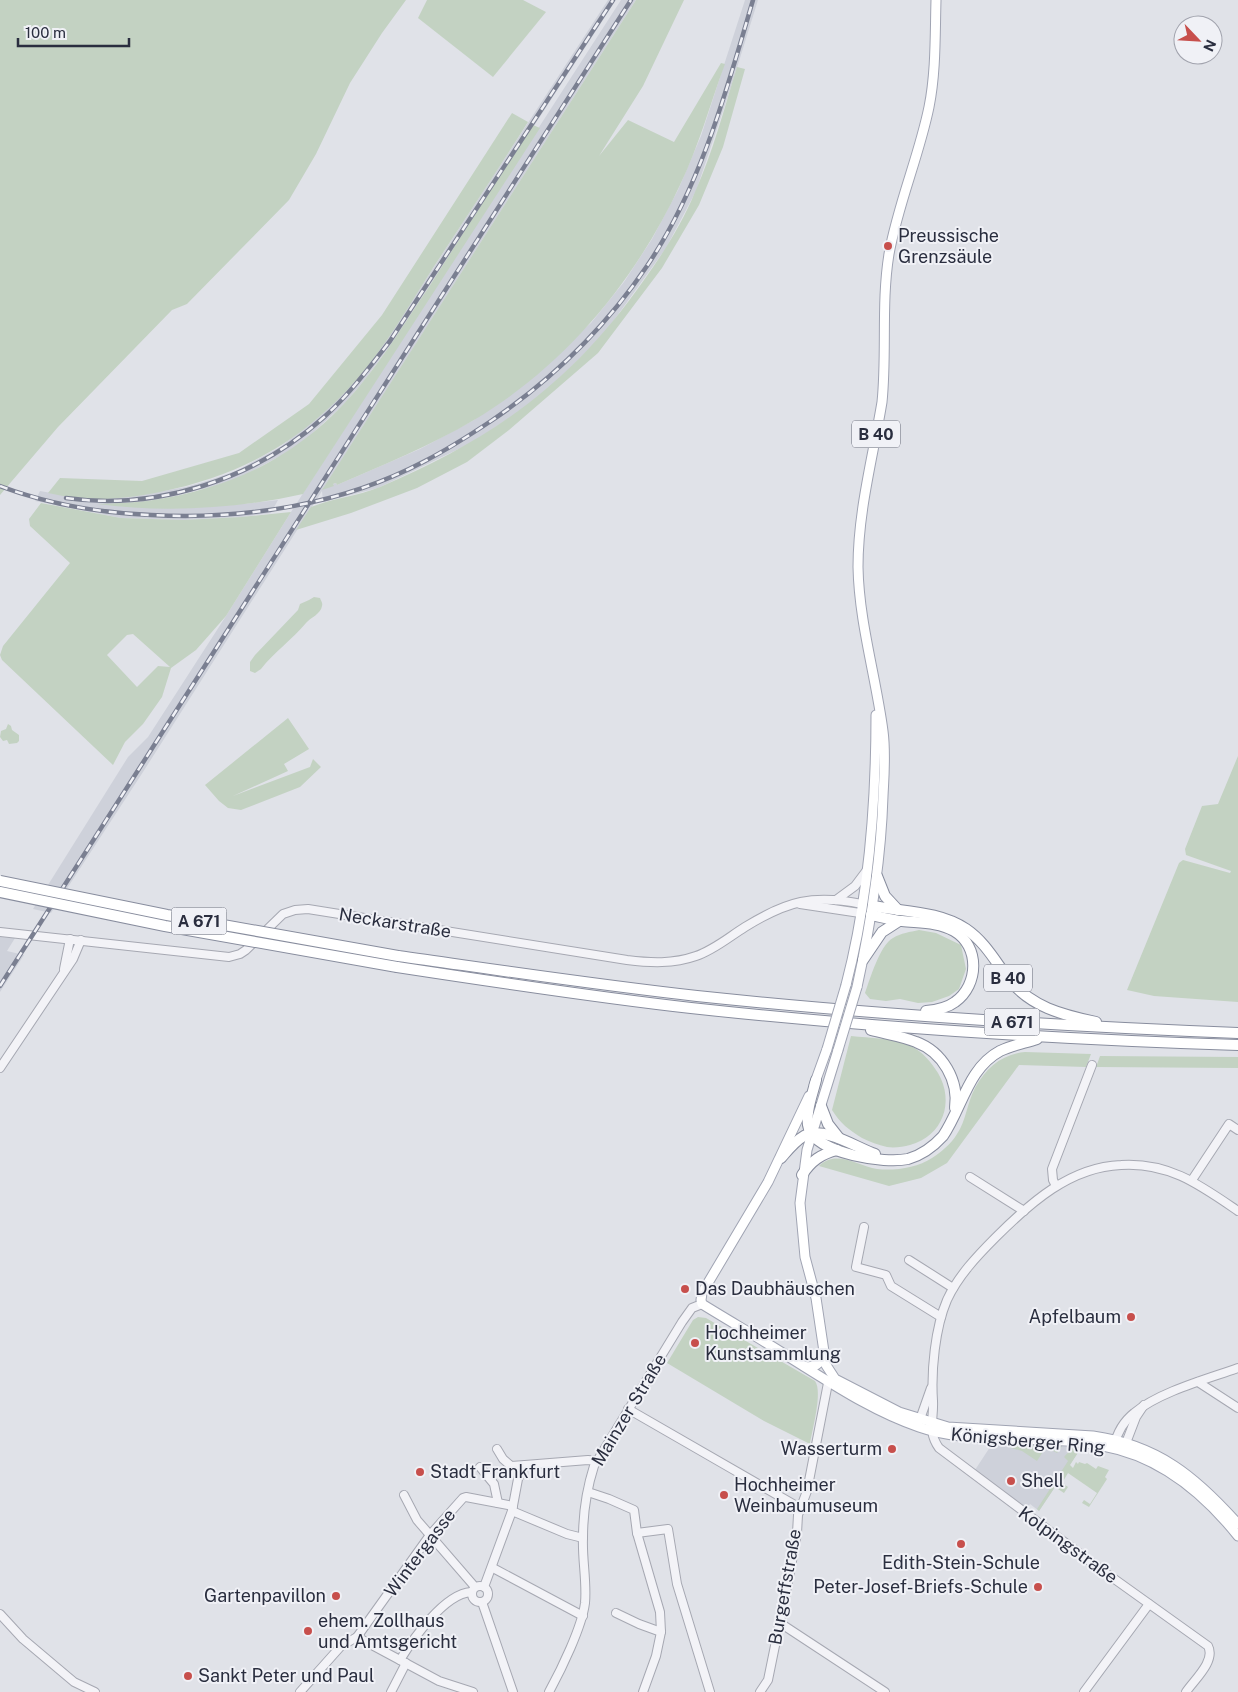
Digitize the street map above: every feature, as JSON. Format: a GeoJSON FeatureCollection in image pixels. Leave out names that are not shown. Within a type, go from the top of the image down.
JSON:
{"type":"FeatureCollection","features":[{"type":"Feature","properties":{"kind":"highway"},"geometry":{"type":"LineString","coordinates":[[877,876],[885,896],[899,915]]}},
{"type":"Feature","properties":{"kind":"highway","name":"A 671"},"geometry":{"type":"LineString","coordinates":[[0,881],[186,919],[398,956],[695,996],[896,1013],[1129,1029],[1238,1033]]}},
{"type":"Feature","properties":{"kind":"highway","name":"A 671"},"geometry":{"type":"LineString","coordinates":[[0,892],[165,926],[397,967],[619,999],[843,1022],[1045,1037],[1238,1046]]}},
{"type":"Feature","properties":{"kind":"highway"},"geometry":{"type":"LineString","coordinates":[[872,911],[899,915],[954,931],[969,947],[972,954],[973,976],[962,996],[950,1005],[936,1010],[896,1013]]}},
{"type":"Feature","properties":{"kind":"highway"},"geometry":{"type":"LineString","coordinates":[[863,960],[882,932],[899,915]]}},
{"type":"Feature","properties":{"kind":"highway","name":"B 40"},"geometry":{"type":"LineString","coordinates":[[899,915],[944,918],[965,928],[983,943],[1014,985],[1037,1003],[1055,1012],[1129,1029]]}},
{"type":"Feature","properties":{"kind":"highway"},"geometry":{"type":"LineString","coordinates":[[843,1022],[916,1042],[932,1050],[949,1070],[954,1087],[955,1104],[951,1121]]}},
{"type":"Feature","properties":{"kind":"highway"},"geometry":{"type":"LineString","coordinates":[[816,1080],[808,1123],[812,1134],[822,1144],[837,1150],[871,1158],[907,1159],[923,1153],[937,1143],[951,1121],[971,1081],[986,1062],[1006,1049],[1045,1037]]}},
{"type":"Feature","properties":{"kind":"highway"},"geometry":{"type":"LineString","coordinates":[[821,1106],[828,1124],[840,1139]]}},
{"type":"Feature","properties":{"kind":"highway"},"geometry":{"type":"LineString","coordinates":[[781,1158],[804,1136],[820,1134],[840,1139],[890,1160]]}},
{"type":"Feature","properties":{"kind":"highway"},"geometry":{"type":"LineString","coordinates":[[802,1175],[816,1158],[837,1150]]}},
{"type":"Feature","properties":{"kind":"main road","name":"B 40"},"geometry":{"type":"LineString","coordinates":[[812,1134],[857,987],[877,876],[882,820],[885,757],[884,733],[860,592],[859,535],[861,513],[882,402],[886,287],[889,256],[900,206],[929,106],[936,0]]}},
{"type":"Feature","properties":{"kind":"main road","name":"B 40"},"geometry":{"type":"LineString","coordinates":[[816,1080],[846,985],[867,870],[874,791],[876,689]]}},
{"type":"Feature","properties":{"kind":"main road"},"geometry":{"type":"LineString","coordinates":[[861,908],[872,911]]}},
{"type":"Feature","properties":{"kind":"main road"},"geometry":{"type":"LineString","coordinates":[[702,1304],[701,1297],[703,1291],[761,1196],[781,1158],[816,1080]]}},
{"type":"Feature","properties":{"kind":"main road"},"geometry":{"type":"LineString","coordinates":[[812,1134],[802,1175],[800,1203],[802,1231],[805,1257],[818,1307],[826,1365],[831,1381]]}},
{"type":"Feature","properties":{"kind":"main road","name":"Königsberger Ring"},"geometry":{"type":"LineString","coordinates":[[702,1304],[801,1365],[918,1423],[964,1437],[1126,1443],[1148,1450],[1180,1469],[1201,1485],[1238,1524]]}},
{"type":"Feature","properties":{"kind":"main road"},"geometry":{"type":"LineString","coordinates":[[801,1365],[816,1366],[824,1353]]}},
{"type":"Feature","properties":{"kind":"main road","name":"Königsberger Ring"},"geometry":{"type":"LineString","coordinates":[[1114,1444],[1177,1476],[1198,1492],[1238,1536]]}},
{"type":"Feature","properties":{"kind":"street"},"geometry":{"type":"LineString","coordinates":[[836,900],[855,886],[867,870]]}},
{"type":"Feature","properties":{"kind":"street","name":"Neckarstraße"},"geometry":{"type":"LineString","coordinates":[[0,932],[229,957],[246,950],[283,914],[295,910],[308,909],[627,960],[663,963],[684,960],[704,953],[760,918],[799,901],[815,899],[836,900],[861,908]]}},
{"type":"Feature","properties":{"kind":"street","name":"Neckarstraße"},"geometry":{"type":"LineString","coordinates":[[791,904],[861,908]]}},
{"type":"Feature","properties":{"kind":"street"},"geometry":{"type":"LineString","coordinates":[[64,971],[70,939]]}},
{"type":"Feature","properties":{"kind":"street"},"geometry":{"type":"LineString","coordinates":[[0,1068],[73,959],[81,940]]}},
{"type":"Feature","properties":{"kind":"street"},"geometry":{"type":"LineString","coordinates":[[1056,1186],[1053,1180],[1052,1169],[1092,1065]]}},
{"type":"Feature","properties":{"kind":"street"},"geometry":{"type":"LineString","coordinates":[[1192,1180],[1229,1124],[1238,1130]]}},
{"type":"Feature","properties":{"kind":"street"},"geometry":{"type":"LineString","coordinates":[[932,1427],[934,1416],[932,1386],[941,1317],[953,1288],[975,1259],[1042,1195],[1070,1178],[1091,1170],[1119,1165],[1148,1166],[1192,1180],[1238,1211]]}},
{"type":"Feature","properties":{"kind":"street"},"geometry":{"type":"LineString","coordinates":[[970,1177],[1024,1211]]}},
{"type":"Feature","properties":{"kind":"street"},"geometry":{"type":"LineString","coordinates":[[864,1227],[856,1267],[886,1275],[890,1286],[941,1317]]}},
{"type":"Feature","properties":{"kind":"street"},"geometry":{"type":"LineString","coordinates":[[909,1260],[953,1288]]}},
{"type":"Feature","properties":{"kind":"street","name":"Mainzer Straße"},"geometry":{"type":"LineString","coordinates":[[551,1691],[583,1616],[585,1589],[583,1538],[588,1492],[596,1461],[689,1312],[694,1307],[702,1304]]}},
{"type":"Feature","properties":{"kind":"street"},"geometry":{"type":"LineString","coordinates":[[1114,1444],[1123,1425],[1132,1414],[1144,1405],[1173,1391],[1238,1368]]}},
{"type":"Feature","properties":{"kind":"street","name":"Burgeffstraße"},"geometry":{"type":"LineString","coordinates":[[760,1692],[768,1680],[800,1508],[806,1491],[831,1381]]}},
{"type":"Feature","properties":{"kind":"street"},"geometry":{"type":"LineString","coordinates":[[1198,1382],[1238,1408]]}},
{"type":"Feature","properties":{"kind":"street"},"geometry":{"type":"LineString","coordinates":[[918,1423],[932,1386]]}},
{"type":"Feature","properties":{"kind":"street"},"geometry":{"type":"LineString","coordinates":[[1126,1443],[1136,1417],[1144,1405]]}},
{"type":"Feature","properties":{"kind":"street"},"geometry":{"type":"LineString","coordinates":[[628,1409],[800,1508]]}},
{"type":"Feature","properties":{"kind":"street","name":"Kolpingstraße"},"geometry":{"type":"LineString","coordinates":[[932,1427],[934,1442],[944,1452],[1092,1564],[1208,1646],[1210,1655],[1207,1663],[1186,1692]]}},
{"type":"Feature","properties":{"kind":"street"},"geometry":{"type":"LineString","coordinates":[[497,1449],[502,1459],[511,1466],[596,1461]]}},
{"type":"Feature","properties":{"kind":"street"},"geometry":{"type":"LineString","coordinates":[[391,1692],[403,1662],[421,1629],[444,1606],[464,1593],[484,1587],[493,1568],[513,1508],[518,1479],[525,1465]]}},
{"type":"Feature","properties":{"kind":"street"},"geometry":{"type":"LineString","coordinates":[[480,1467],[494,1484],[498,1503]]}},
{"type":"Feature","properties":{"kind":"street"},"geometry":{"type":"LineString","coordinates":[[588,1492],[634,1510],[637,1533],[660,1612],[661,1632],[656,1656],[643,1692]]}},
{"type":"Feature","properties":{"kind":"street"},"geometry":{"type":"LineString","coordinates":[[404,1495],[417,1520],[473,1590],[474,1600],[482,1602]]}},
{"type":"Feature","properties":{"kind":"street","name":"Wintergasse"},"geometry":{"type":"LineString","coordinates":[[357,1637],[430,1535],[464,1497],[498,1503],[513,1508],[566,1534],[583,1538]]}},
{"type":"Feature","properties":{"kind":"street"},"geometry":{"type":"LineString","coordinates":[[637,1533],[668,1529],[677,1584],[710,1692]]}},
{"type":"Feature","properties":{"kind":"street"},"geometry":{"type":"LineString","coordinates":[[493,1568],[583,1616]]}},
{"type":"Feature","properties":{"kind":"street"},"geometry":{"type":"LineString","coordinates":[[482,1602],[488,1596],[487,1590],[484,1587]]}},
{"type":"Feature","properties":{"kind":"street"},"geometry":{"type":"LineString","coordinates":[[482,1602],[513,1692]]}},
{"type":"Feature","properties":{"kind":"street"},"geometry":{"type":"LineString","coordinates":[[1084,1692],[1149,1604]]}},
{"type":"Feature","properties":{"kind":"street"},"geometry":{"type":"LineString","coordinates":[[616,1613],[661,1632]]}},
{"type":"Feature","properties":{"kind":"street"},"geometry":{"type":"LineString","coordinates":[[0,1614],[23,1639],[74,1682],[95,1692]]}},
{"type":"Feature","properties":{"kind":"street"},"geometry":{"type":"LineString","coordinates":[[780,1623],[880,1690]]}},
{"type":"Feature","properties":{"kind":"street"},"geometry":{"type":"LineString","coordinates":[[300,1692],[341,1646],[357,1637],[439,1681],[473,1692]]}},
{"type":"Feature","properties":{"kind":"shaded area"},"geometry":{"type":"Polygon","coordinates":[[[608,0],[616,0],[393,342],[343,405],[305,440],[284,454],[239,478],[212,487],[153,500],[101,504],[243,504],[278,500],[271,513],[241,517],[183,520],[121,518],[35,501],[40,491],[79,498],[128,497],[186,487],[210,480],[236,471],[280,447],[322,414],[359,377],[387,339],[608,0]]]}},
{"type":"Feature","properties":{"kind":"shaded area"},"geometry":{"type":"Polygon","coordinates":[[[621,0],[636,0],[323,489],[336,483],[337,485],[420,449],[474,420],[591,323],[624,282],[652,239],[678,190],[701,136],[745,0],[758,0],[696,191],[666,248],[604,334],[555,383],[520,411],[473,442],[378,488],[323,502],[322,491],[51,913],[33,909],[128,757],[148,737],[621,0]]]}},
{"type":"Feature","properties":{"kind":"shaded area"},"geometry":{"type":"Polygon","coordinates":[[[0,937],[15,938],[7,951],[24,955],[0,992],[0,937]]]}},
{"type":"Feature","properties":{"kind":"shaded area"},"geometry":{"type":"Polygon","coordinates":[[[992,1444],[1081,1448],[1039,1511],[1030,1504],[1027,1508],[975,1470],[992,1444]]]}},
{"type":"Feature","properties":{"kind":"green space"},"geometry":{"type":"Polygon","coordinates":[[[0,0],[406,0],[350,83],[316,154],[289,200],[187,304],[172,310],[58,427],[0,495],[0,0]]]}},
{"type":"Feature","properties":{"kind":"green space"},"geometry":{"type":"Polygon","coordinates":[[[427,0],[523,0],[546,12],[493,77],[418,18],[427,0]]]}},
{"type":"Feature","properties":{"kind":"green space"},"geometry":{"type":"Polygon","coordinates":[[[636,0],[684,0],[643,86],[599,156],[628,120],[674,142],[721,63],[725,64],[687,170],[662,220],[642,254],[595,318],[568,347],[507,398],[474,420],[406,455],[322,490],[636,0]]]}},
{"type":"Feature","properties":{"kind":"green space"},"geometry":{"type":"Polygon","coordinates":[[[737,67],[745,69],[723,147],[699,205],[662,268],[598,353],[509,430],[467,462],[417,488],[351,513],[296,530],[311,507],[380,487],[421,469],[459,449],[528,404],[589,349],[644,280],[678,227],[707,162],[737,67]]]}},
{"type":"Feature","properties":{"kind":"green space"},"geometry":{"type":"Polygon","coordinates":[[[512,113],[528,122],[379,351],[338,400],[316,420],[270,452],[245,465],[190,485],[150,494],[109,499],[67,497],[48,493],[60,478],[142,481],[239,453],[309,404],[382,315],[512,113]]]}},
{"type":"Feature","properties":{"kind":"green space"},"geometry":{"type":"Polygon","coordinates":[[[533,125],[540,128],[303,494],[252,503],[200,508],[122,507],[97,504],[153,500],[214,486],[269,462],[318,428],[341,407],[380,360],[533,125]]]}},
{"type":"Feature","properties":{"kind":"green space"},"geometry":{"type":"Polygon","coordinates":[[[41,503],[121,518],[183,520],[291,512],[226,616],[196,650],[171,668],[162,697],[143,724],[125,742],[113,765],[2,660],[0,655],[3,646],[70,563],[30,526],[29,519],[41,503]],[[133,634],[127,635],[107,655],[137,687],[158,666],[170,667],[133,634]]]}},
{"type":"Feature","properties":{"kind":"green space"},"geometry":{"type":"Polygon","coordinates":[[[314,597],[320,598],[322,602],[320,611],[261,669],[255,673],[250,671],[250,662],[255,655],[298,610],[300,604],[314,597]]]}},
{"type":"Feature","properties":{"kind":"green space"},"geometry":{"type":"Polygon","coordinates":[[[288,718],[309,749],[284,764],[288,771],[233,796],[310,767],[313,759],[321,767],[300,787],[241,810],[228,808],[205,785],[288,718]]]}},
{"type":"Feature","properties":{"kind":"green space"},"geometry":{"type":"Polygon","coordinates":[[[8,724],[19,735],[17,743],[9,744],[7,740],[3,741],[0,737],[1,731],[6,729],[8,724]]]}},
{"type":"Feature","properties":{"kind":"green space"},"geometry":{"type":"Polygon","coordinates":[[[1238,756],[1238,1002],[1154,996],[1127,990],[1179,863],[1183,860],[1230,873],[1231,871],[1186,855],[1185,849],[1202,806],[1218,804],[1238,756]]]}},
{"type":"Feature","properties":{"kind":"green space"},"geometry":{"type":"Polygon","coordinates":[[[919,930],[936,933],[961,945],[966,969],[959,989],[949,996],[932,1002],[918,1003],[900,999],[886,1001],[870,999],[865,993],[876,963],[888,942],[896,936],[919,930]]]}},
{"type":"Feature","properties":{"kind":"green space"},"geometry":{"type":"Polygon","coordinates":[[[851,1036],[904,1043],[919,1051],[930,1061],[943,1084],[945,1095],[943,1116],[931,1134],[921,1141],[910,1145],[887,1147],[862,1138],[838,1119],[832,1110],[851,1036]]]}},
{"type":"Feature","properties":{"kind":"green space"},"geometry":{"type":"Polygon","coordinates":[[[1025,1052],[1091,1054],[1086,1067],[1019,1065],[947,1163],[921,1178],[889,1186],[819,1166],[826,1161],[840,1159],[877,1169],[891,1170],[912,1166],[932,1158],[955,1138],[972,1094],[984,1074],[1002,1059],[1025,1052]]]}},
{"type":"Feature","properties":{"kind":"green space"},"geometry":{"type":"Polygon","coordinates":[[[1100,1056],[1238,1057],[1238,1068],[1096,1067],[1100,1056]]]}},
{"type":"Feature","properties":{"kind":"green space"},"geometry":{"type":"Polygon","coordinates":[[[698,1317],[706,1318],[815,1381],[818,1394],[810,1444],[764,1421],[667,1363],[693,1320],[698,1317]]]}},
{"type":"Feature","properties":{"kind":"green space"},"geometry":{"type":"Polygon","coordinates":[[[1008,1445],[1062,1446],[1057,1453],[1046,1447],[1037,1461],[1022,1451],[1011,1448],[1008,1445]]]}},
{"type":"Feature","properties":{"kind":"green space"},"geometry":{"type":"Polygon","coordinates":[[[1073,1447],[1081,1448],[1070,1465],[1073,1468],[1076,1462],[1078,1464],[1079,1462],[1087,1463],[1096,1469],[1098,1466],[1109,1470],[1105,1477],[1107,1479],[1089,1507],[1082,1503],[1084,1500],[1090,1504],[1097,1493],[1068,1473],[1062,1483],[1068,1487],[1064,1493],[1055,1487],[1039,1511],[1037,1509],[1068,1461],[1064,1457],[1073,1447]]]}},
{"type":"Feature","properties":{"kind":"railway"},"geometry":{"type":"LineString","coordinates":[[66,498],[100,501],[135,500],[203,486],[236,474],[267,458],[323,418],[350,391],[390,341],[613,0]]}},
{"type":"Feature","properties":{"kind":"railway"},"geometry":{"type":"LineString","coordinates":[[0,986],[631,0]]}},
{"type":"Feature","properties":{"kind":"railway"},"geometry":{"type":"LineString","coordinates":[[0,486],[55,503],[113,512],[186,516],[257,512],[326,499],[360,489],[425,461],[491,421],[557,370],[596,331],[631,289],[647,266],[683,204],[697,171],[722,104],[753,0]]}},
{"type":"Feature","properties":{"kind":"place","name":"Preussische Grenzsäule"},"geometry":{"type":"Point","coordinates":[888,246]}},
{"type":"Feature","properties":{"kind":"place","name":"Das Daubhäuschen"},"geometry":{"type":"Point","coordinates":[685,1289]}},
{"type":"Feature","properties":{"kind":"place","name":"Apfelbaum"},"geometry":{"type":"Point","coordinates":[1131,1317]}},
{"type":"Feature","properties":{"kind":"place","name":"Hochheimer Kunstsammlung"},"geometry":{"type":"Point","coordinates":[695,1343]}},
{"type":"Feature","properties":{"kind":"place","name":"Wasserturm"},"geometry":{"type":"Point","coordinates":[892,1449]}},
{"type":"Feature","properties":{"kind":"place","name":"Stadt Frankfurt"},"geometry":{"type":"Point","coordinates":[420,1472]}},
{"type":"Feature","properties":{"kind":"place","name":"Shell"},"geometry":{"type":"Point","coordinates":[1011,1481]}},
{"type":"Feature","properties":{"kind":"place","name":"Hochheimer Weinbaumuseum"},"geometry":{"type":"Point","coordinates":[724,1495]}},
{"type":"Feature","properties":{"kind":"place","name":"Edith-Stein-Schule"},"geometry":{"type":"Point","coordinates":[961,1544]}},
{"type":"Feature","properties":{"kind":"place","name":"Peter-Josef-Briefs-Schule"},"geometry":{"type":"Point","coordinates":[1038,1587]}},
{"type":"Feature","properties":{"kind":"place","name":"Gartenpavillon"},"geometry":{"type":"Point","coordinates":[336,1596]}},
{"type":"Feature","properties":{"kind":"place","name":"ehem. Zollhaus und Amtsgericht"},"geometry":{"type":"Point","coordinates":[308,1631]}},
{"type":"Feature","properties":{"kind":"place","name":"Sankt Peter und Paul"},"geometry":{"type":"Point","coordinates":[188,1676]}}]}
